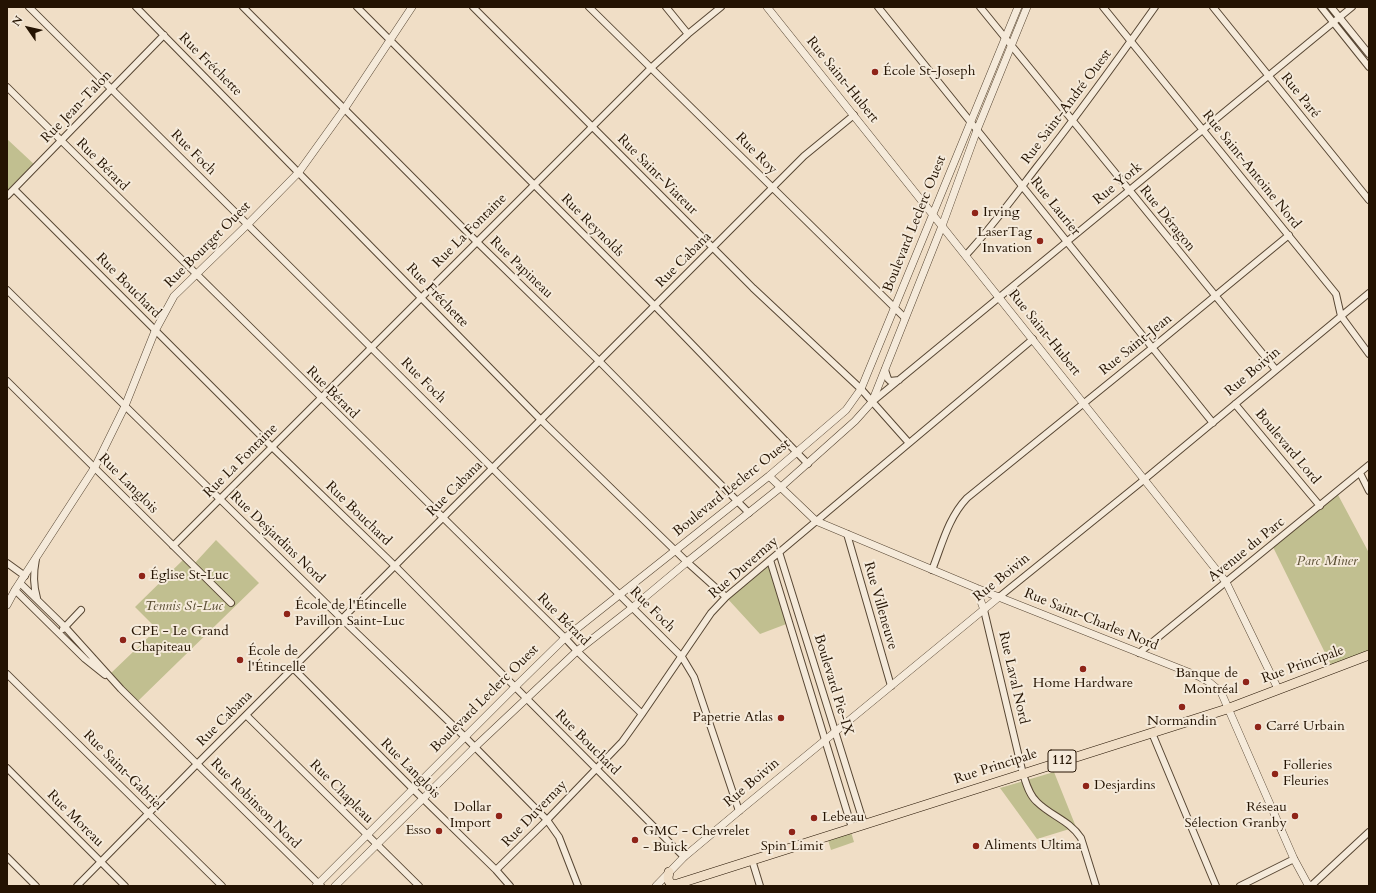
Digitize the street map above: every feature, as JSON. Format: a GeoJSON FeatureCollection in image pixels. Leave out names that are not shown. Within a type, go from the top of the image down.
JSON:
{"type":"FeatureCollection","features":[{"type":"Feature","properties":{"kind":"main road","name":"Rue Principale"},"geometry":{"type":"LineString","coordinates":[[665,886],[673,885],[1227,709],[1369,655]]}},
{"type":"Feature","properties":{"kind":"main road"},"geometry":{"type":"LineString","coordinates":[[669,872],[669,882],[673,885]]}},
{"type":"Feature","properties":{"kind":"street","name":"Rue Foch"},"geometry":{"type":"LineString","coordinates":[[29,7],[372,347],[632,608],[682,656],[694,677],[739,811]]}},
{"type":"Feature","properties":{"kind":"street","name":"Rue Fréchette"},"geometry":{"type":"LineString","coordinates":[[136,7],[542,420],[675,551],[726,597]]}},
{"type":"Feature","properties":{"kind":"street","name":"Rue Papineau"},"geometry":{"type":"LineString","coordinates":[[243,7],[477,242],[600,362],[749,513]]}},
{"type":"Feature","properties":{"kind":"street","name":"Rue Reynolds"},"geometry":{"type":"LineString","coordinates":[[357,7],[655,306],[808,464]]}},
{"type":"Feature","properties":{"kind":"street","name":"Rue Bourget Ouest"},"geometry":{"type":"LineString","coordinates":[[7,605],[15,590],[36,560],[95,467],[125,406],[137,373],[156,330],[174,296],[299,172],[345,108],[412,7]]}},
{"type":"Feature","properties":{"kind":"street","name":"Rue Saint-Viateur"},"geometry":{"type":"LineString","coordinates":[[473,7],[713,248],[806,339],[861,389],[909,443]]}},
{"type":"Feature","properties":{"kind":"street","name":"Rue Roy"},"geometry":{"type":"LineString","coordinates":[[589,7],[905,318]]}},
{"type":"Feature","properties":{"kind":"street"},"geometry":{"type":"LineString","coordinates":[[666,7],[688,34]]}},
{"type":"Feature","properties":{"kind":"street","name":"Rue La Fontaine"},"geometry":{"type":"LineString","coordinates":[[173,546],[651,68],[688,34],[721,7]]}},
{"type":"Feature","properties":{"kind":"street","name":"Rue Saint-Hubert"},"geometry":{"type":"LineString","coordinates":[[767,7],[1226,582],[1278,689]]}},
{"type":"Feature","properties":{"kind":"street","name":"Rue Laurier"},"geometry":{"type":"LineString","coordinates":[[878,7],[1213,423]]}},
{"type":"Feature","properties":{"kind":"street","name":"Rue Déragon"},"geometry":{"type":"LineString","coordinates":[[980,7],[1276,370]]}},
{"type":"Feature","properties":{"kind":"street","name":"Boulevard Leclerc Ouest"},"geometry":{"type":"LineString","coordinates":[[319,885],[367,835],[565,638],[769,476],[846,410],[861,389],[895,308],[932,213],[1018,7]]}},
{"type":"Feature","properties":{"kind":"street","name":"Boulevard Leclerc Ouest"},"geometry":{"type":"LineString","coordinates":[[335,886],[475,747],[577,651],[781,487],[854,422],[872,402],[942,226],[977,130],[1027,7]]}},
{"type":"Feature","properties":{"kind":"street","name":"Rue Saint-Antoine Nord"},"geometry":{"type":"LineString","coordinates":[[1103,7],[1130,42],[1204,129],[1336,294],[1341,316],[1369,354]]}},
{"type":"Feature","properties":{"kind":"street","name":"Rue Saint-André Ouest"},"geometry":{"type":"LineString","coordinates":[[966,255],[989,229],[1073,121],[1154,7]]}},
{"type":"Feature","properties":{"kind":"street","name":"Rue Paré"},"geometry":{"type":"LineString","coordinates":[[1213,7],[1369,200]]}},
{"type":"Feature","properties":{"kind":"street"},"geometry":{"type":"LineString","coordinates":[[1321,7],[1369,67]]}},
{"type":"Feature","properties":{"kind":"street"},"geometry":{"type":"LineString","coordinates":[[1331,7],[1369,54]]}},
{"type":"Feature","properties":{"kind":"street","name":"Rue York"},"geometry":{"type":"LineString","coordinates":[[872,402],[1352,7]]}},
{"type":"Feature","properties":{"kind":"street","name":"Rue Jean-Talon"},"geometry":{"type":"LineString","coordinates":[[7,196],[164,35]]}},
{"type":"Feature","properties":{"kind":"street","name":"Rue Bérard"},"geometry":{"type":"LineString","coordinates":[[7,87],[642,714]]}},
{"type":"Feature","properties":{"kind":"street","name":"Rue Cabana"},"geometry":{"type":"LineString","coordinates":[[77,886],[804,156],[854,115]]}},
{"type":"Feature","properties":{"kind":"street","name":"Rue Bouchard"},"geometry":{"type":"LineString","coordinates":[[14,189],[272,447],[395,566],[684,857]]}},
{"type":"Feature","properties":{"kind":"street","name":"Rue Saint-Jean"},"geometry":{"type":"LineString","coordinates":[[932,570],[952,518],[967,498],[1289,235]]}},
{"type":"Feature","properties":{"kind":"street","name":"Rue Desjardins Nord"},"geometry":{"type":"LineString","coordinates":[[7,290],[342,619],[465,737],[547,820],[559,837],[578,886]]}},
{"type":"Feature","properties":{"kind":"street","name":"Rue Boivin"},"geometry":{"type":"LineString","coordinates":[[656,886],[684,857],[835,731],[1213,423],[1369,293]]}},
{"type":"Feature","properties":{"kind":"street","name":"Rue Duvernay"},"geometry":{"type":"LineString","coordinates":[[496,870],[547,820],[622,742],[711,613],[726,597],[1033,339]]}},
{"type":"Feature","properties":{"kind":"street"},"geometry":{"type":"LineString","coordinates":[[885,370],[890,381],[899,380]]}},
{"type":"Feature","properties":{"kind":"street","name":"Rue Langlois"},"geometry":{"type":"LineString","coordinates":[[7,381],[232,603]]}},
{"type":"Feature","properties":{"kind":"street","name":"Boulevard Lord"},"geometry":{"type":"LineString","coordinates":[[1235,404],[1320,506]]}},
{"type":"Feature","properties":{"kind":"street","name":"Avenue du Parc"},"geometry":{"type":"LineString","coordinates":[[1140,653],[1369,465]]}},
{"type":"Feature","properties":{"kind":"street"},"geometry":{"type":"LineString","coordinates":[[1360,473],[1369,491]]}},
{"type":"Feature","properties":{"kind":"street","name":"Rue Saint-Charles Nord"},"geometry":{"type":"LineString","coordinates":[[769,476],[816,521],[998,597],[1198,676],[1209,682],[1221,692],[1227,709],[1294,858],[1310,886]]}},
{"type":"Feature","properties":{"kind":"street","name":"Rue Villeneuve"},"geometry":{"type":"LineString","coordinates":[[847,534],[891,686]]}},
{"type":"Feature","properties":{"kind":"street","name":"Boulevard Pie-IX"},"geometry":{"type":"LineString","coordinates":[[780,552],[864,824]]}},
{"type":"Feature","properties":{"kind":"street"},"geometry":{"type":"LineString","coordinates":[[36,560],[33,576],[34,587],[38,600]]}},
{"type":"Feature","properties":{"kind":"street","name":"Boulevard Pie-IX"},"geometry":{"type":"LineString","coordinates":[[770,560],[852,828]]}},
{"type":"Feature","properties":{"kind":"street"},"geometry":{"type":"LineString","coordinates":[[7,563],[25,576]]}},
{"type":"Feature","properties":{"kind":"street","name":"Rue Robinson Nord"},"geometry":{"type":"LineString","coordinates":[[20,583],[65,627],[122,689],[319,885]]}},
{"type":"Feature","properties":{"kind":"street","name":"Rue Laval Nord"},"geometry":{"type":"LineString","coordinates":[[976,588],[984,610],[1022,774],[1030,794],[1036,802],[1072,826],[1081,838],[1096,886]]}},
{"type":"Feature","properties":{"kind":"street","name":"Rue Robinson Nord"},"geometry":{"type":"LineString","coordinates":[[15,590],[85,659],[122,689]]}},
{"type":"Feature","properties":{"kind":"street"},"geometry":{"type":"LineString","coordinates":[[59,633],[81,610]]}},
{"type":"Feature","properties":{"kind":"street"},"geometry":{"type":"LineString","coordinates":[[786,614],[798,611]]}},
{"type":"Feature","properties":{"kind":"street"},"geometry":{"type":"LineString","coordinates":[[796,647],[808,644]]}},
{"type":"Feature","properties":{"kind":"street","name":"Rue Langlois"},"geometry":{"type":"LineString","coordinates":[[293,668],[496,870],[510,886]]}},
{"type":"Feature","properties":{"kind":"street","name":"Rue Saint-Gabriel"},"geometry":{"type":"LineString","coordinates":[[7,674],[222,886]]}},
{"type":"Feature","properties":{"kind":"street"},"geometry":{"type":"LineString","coordinates":[[810,690],[821,686]]}},
{"type":"Feature","properties":{"kind":"street","name":"Rue Chapleau"},"geometry":{"type":"LineString","coordinates":[[246,715],[419,886]]}},
{"type":"Feature","properties":{"kind":"street"},"geometry":{"type":"LineString","coordinates":[[1152,733],[1216,886]]}},
{"type":"Feature","properties":{"kind":"street","name":"Rue Moreau"},"geometry":{"type":"LineString","coordinates":[[7,768],[125,886]]}},
{"type":"Feature","properties":{"kind":"street"},"geometry":{"type":"LineString","coordinates":[[840,788],[852,784]]}},
{"type":"Feature","properties":{"kind":"street"},"geometry":{"type":"LineString","coordinates":[[1310,886],[1369,832]]}},
{"type":"Feature","properties":{"kind":"street"},"geometry":{"type":"LineString","coordinates":[[7,857],[36,886]]}},
{"type":"Feature","properties":{"kind":"street"},"geometry":{"type":"LineString","coordinates":[[1240,886],[1294,858]]}},
{"type":"Feature","properties":{"kind":"street"},"geometry":{"type":"LineString","coordinates":[[752,860],[760,886]]}},
{"type":"Feature","properties":{"kind":"green space"},"geometry":{"type":"Polygon","coordinates":[[[7,139],[36,166],[7,196],[7,139]]]}},
{"type":"Feature","properties":{"kind":"green space","name":"Parc Miner"},"geometry":{"type":"Polygon","coordinates":[[[1337,493],[1369,553],[1369,655],[1333,669],[1273,547],[1337,493]]]}},
{"type":"Feature","properties":{"kind":"green space","name":"Tennis St-Luc"},"geometry":{"type":"Polygon","coordinates":[[[216,540],[259,583],[138,701],[110,674],[157,629],[135,607],[186,557],[194,564],[216,540]]]}},
{"type":"Feature","properties":{"kind":"green space"},"geometry":{"type":"Polygon","coordinates":[[[770,560],[789,623],[760,634],[726,597],[770,560]]]}},
{"type":"Feature","properties":{"kind":"green space"},"geometry":{"type":"Polygon","coordinates":[[[1054,772],[1076,827],[1037,839],[1000,788],[1054,772]]]}},
{"type":"Feature","properties":{"kind":"green space"},"geometry":{"type":"Polygon","coordinates":[[[851,832],[854,842],[831,850],[828,840],[851,832]]]}},
{"type":"Feature","properties":{"kind":"place","name":"École St-Joseph"},"geometry":{"type":"Point","coordinates":[875,72]}},
{"type":"Feature","properties":{"kind":"place","name":"Irving"},"geometry":{"type":"Point","coordinates":[975,213]}},
{"type":"Feature","properties":{"kind":"place","name":"LaserTag Invation"},"geometry":{"type":"Point","coordinates":[1040,241]}},
{"type":"Feature","properties":{"kind":"place","name":"Église St-Luc"},"geometry":{"type":"Point","coordinates":[142,576]}},
{"type":"Feature","properties":{"kind":"place","name":"École de l'Étincelle Pavillon Saint-Luc"},"geometry":{"type":"Point","coordinates":[287,614]}},
{"type":"Feature","properties":{"kind":"place","name":"CPE - Le Grand Chapiteau"},"geometry":{"type":"Point","coordinates":[123,640]}},
{"type":"Feature","properties":{"kind":"place","name":"École de l'Étincelle"},"geometry":{"type":"Point","coordinates":[240,660]}},
{"type":"Feature","properties":{"kind":"place","name":"Home Hardware"},"geometry":{"type":"Point","coordinates":[1083,669]}},
{"type":"Feature","properties":{"kind":"place","name":"Banque de Montréal"},"geometry":{"type":"Point","coordinates":[1246,682]}},
{"type":"Feature","properties":{"kind":"place","name":"Normandin"},"geometry":{"type":"Point","coordinates":[1182,707]}},
{"type":"Feature","properties":{"kind":"place","name":"Papetrie Atlas"},"geometry":{"type":"Point","coordinates":[781,718]}},
{"type":"Feature","properties":{"kind":"place","name":"Carré Urbain"},"geometry":{"type":"Point","coordinates":[1258,727]}},
{"type":"Feature","properties":{"kind":"place","name":"Folleries Fleuries"},"geometry":{"type":"Point","coordinates":[1275,774]}},
{"type":"Feature","properties":{"kind":"place","name":"Desjardins"},"geometry":{"type":"Point","coordinates":[1086,786]}},
{"type":"Feature","properties":{"kind":"place","name":"Dollar Import"},"geometry":{"type":"Point","coordinates":[499,816]}},
{"type":"Feature","properties":{"kind":"place","name":"Réseau Sélection Granby"},"geometry":{"type":"Point","coordinates":[1295,816]}},
{"type":"Feature","properties":{"kind":"place","name":"Lebeau"},"geometry":{"type":"Point","coordinates":[814,818]}},
{"type":"Feature","properties":{"kind":"place","name":"Esso"},"geometry":{"type":"Point","coordinates":[439,831]}},
{"type":"Feature","properties":{"kind":"place","name":"Spin Limit"},"geometry":{"type":"Point","coordinates":[792,832]}},
{"type":"Feature","properties":{"kind":"place","name":"GMC - Chevrelet - Buick"},"geometry":{"type":"Point","coordinates":[635,840]}},
{"type":"Feature","properties":{"kind":"place","name":"Aliments Ultima"},"geometry":{"type":"Point","coordinates":[976,846]}}]}
